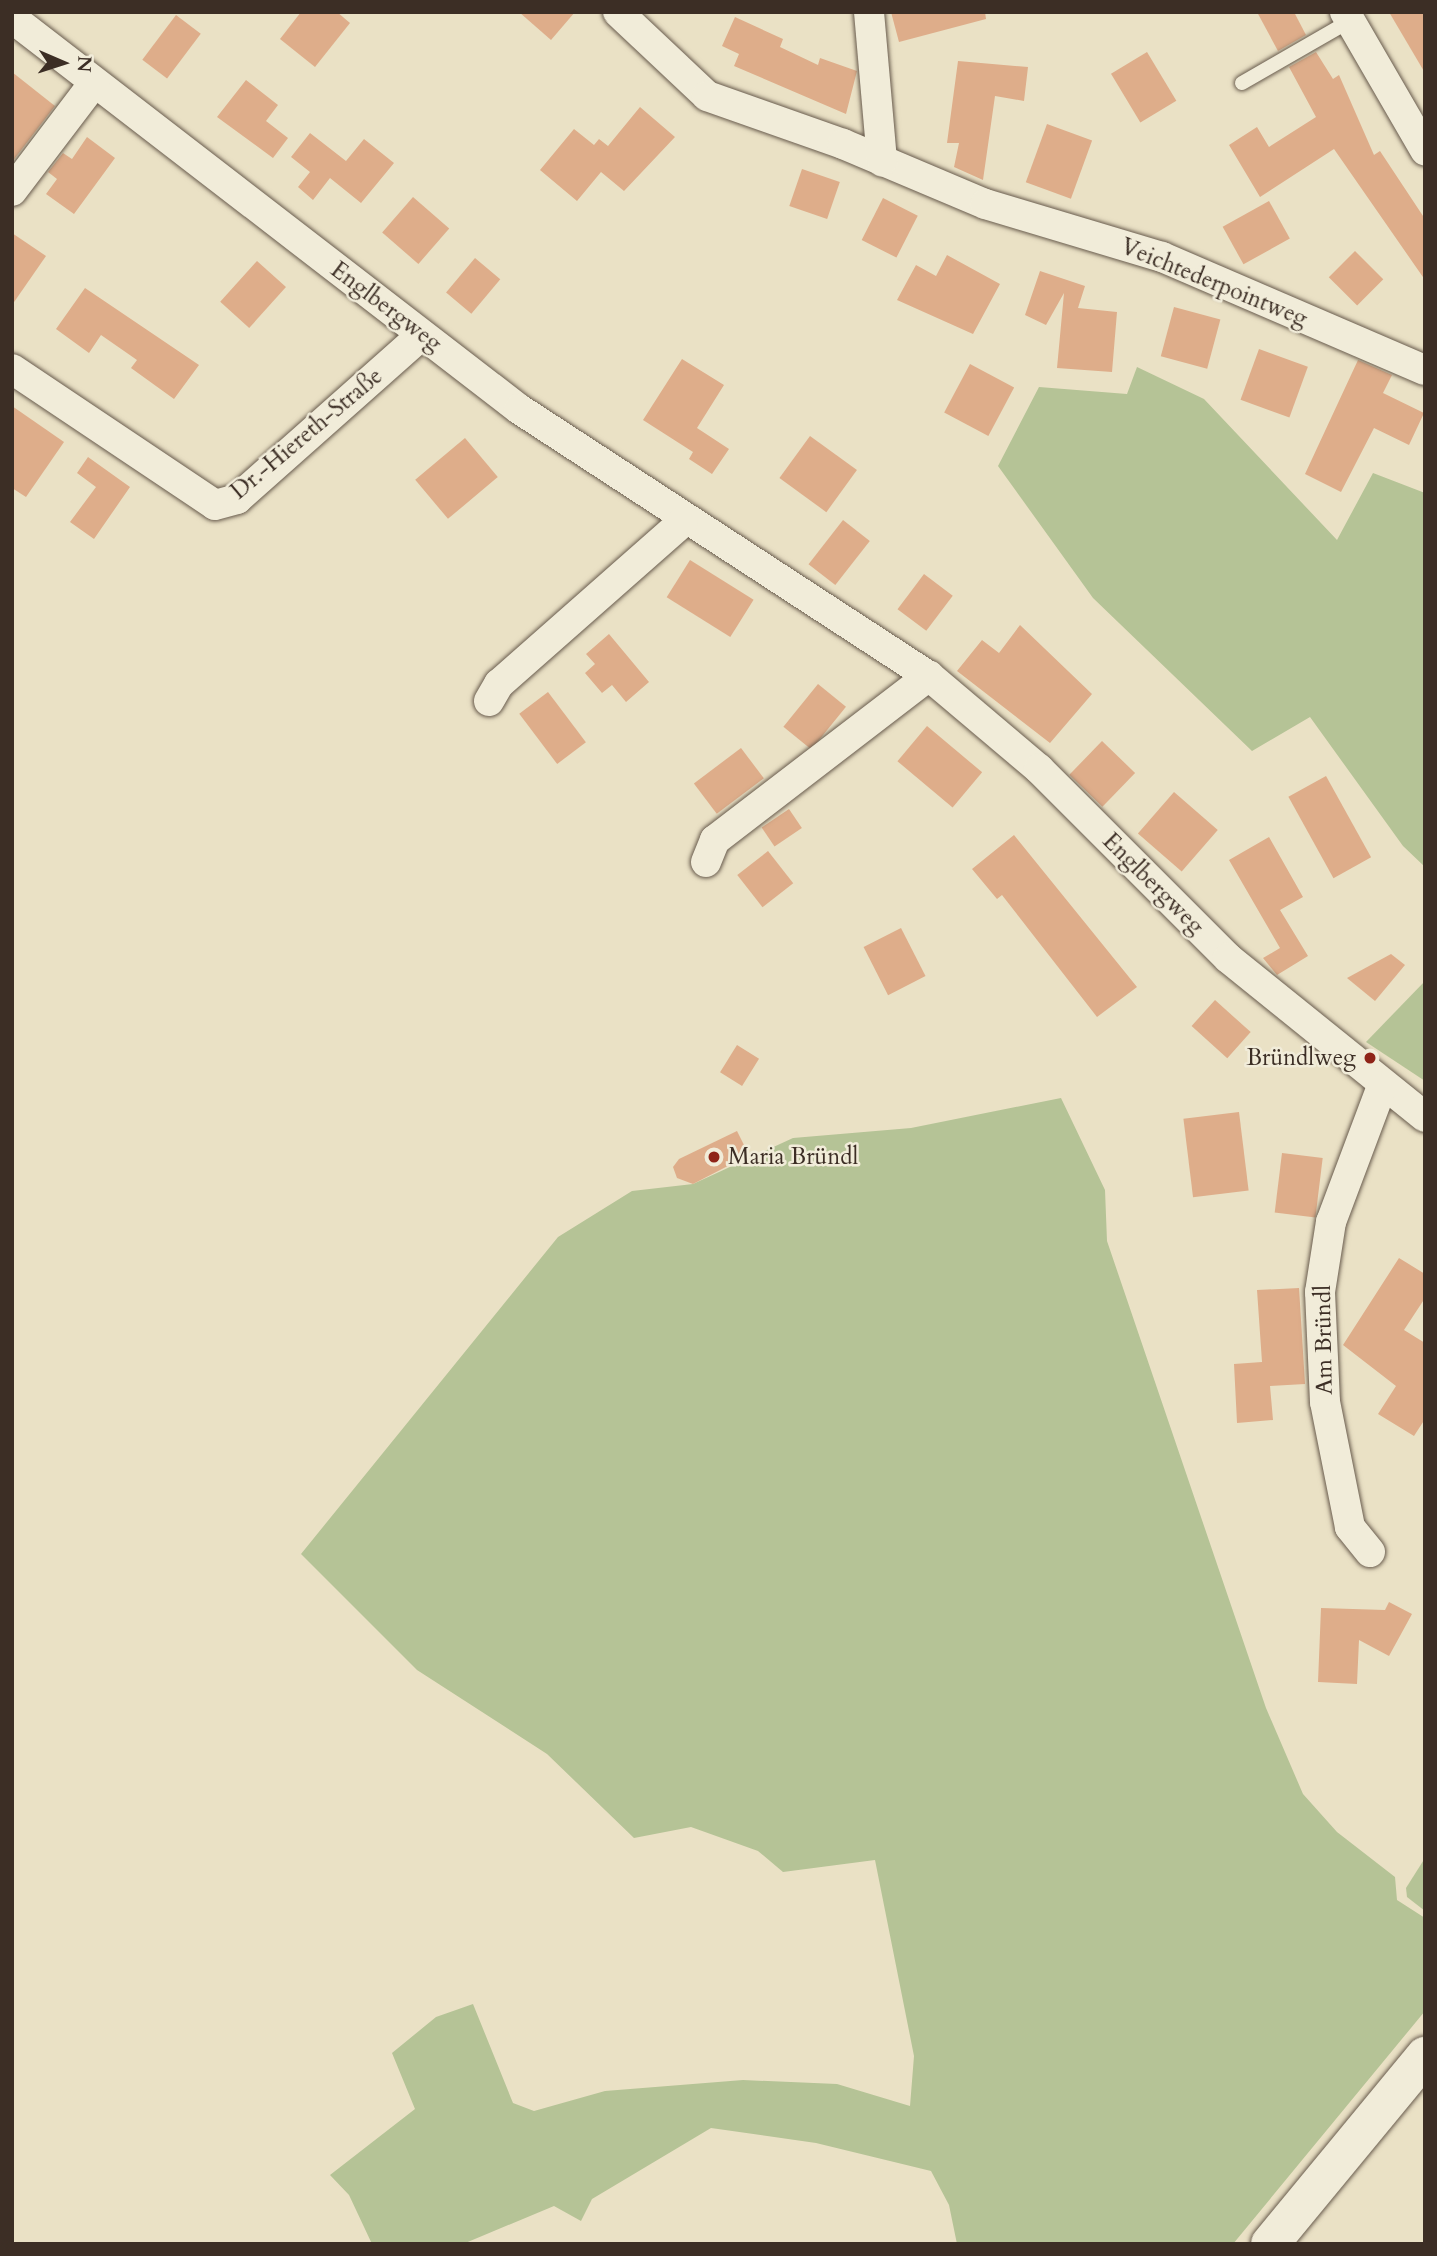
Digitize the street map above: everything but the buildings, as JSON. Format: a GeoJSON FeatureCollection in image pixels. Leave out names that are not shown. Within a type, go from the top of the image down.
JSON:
{"type":"FeatureCollection","features":[{"type":"Feature","properties":{"kind":"street","name":"Veichtederpointweg"},"geometry":{"type":"LineString","coordinates":[[618,12],[707,96],[882,161],[985,204],[1162,257],[1425,370]]}},
{"type":"Feature","properties":{"kind":"street"},"geometry":{"type":"LineString","coordinates":[[869,12],[882,161]]}},
{"type":"Feature","properties":{"kind":"street"},"geometry":{"type":"LineString","coordinates":[[1348,17],[1425,150]]}},
{"type":"Feature","properties":{"kind":"street","name":"Englbergweg"},"geometry":{"type":"LineString","coordinates":[[12,18],[422,335],[683,522],[929,676],[1039,769],[1228,958],[1382,1086]]}},
{"type":"Feature","properties":{"kind":"street"},"geometry":{"type":"LineString","coordinates":[[12,191],[94,83]]}},
{"type":"Feature","properties":{"kind":"street","name":"Dr.-Hiereth-Straße"},"geometry":{"type":"LineString","coordinates":[[12,369],[215,505],[237,499],[422,335]]}},
{"type":"Feature","properties":{"kind":"street"},"geometry":{"type":"LineString","coordinates":[[489,701],[499,684],[683,522]]}},
{"type":"Feature","properties":{"kind":"street"},"geometry":{"type":"LineString","coordinates":[[706,862],[715,840],[929,676]]}},
{"type":"Feature","properties":{"kind":"street"},"geometry":{"type":"LineString","coordinates":[[1382,1086],[1425,1117]]}},
{"type":"Feature","properties":{"kind":"street","name":"Am Bründl"},"geometry":{"type":"LineString","coordinates":[[1370,1552],[1350,1527],[1325,1402],[1320,1292],[1331,1222],[1382,1086]]}},
{"type":"Feature","properties":{"kind":"street"},"geometry":{"type":"LineString","coordinates":[[1270,2244],[1425,2056]]}},
{"type":"Feature","properties":{"kind":"lane"},"geometry":{"type":"LineString","coordinates":[[1242,83],[1348,17]]}},
{"type":"Feature","properties":{"kind":"green space"},"geometry":{"type":"Polygon","coordinates":[[[1137,367],[1204,399],[1337,540],[1373,473],[1425,493],[1425,867],[1403,846],[1310,717],[1252,751],[1093,598],[998,466],[1039,387],[1127,394],[1137,367]]]}},
{"type":"Feature","properties":{"kind":"green space"},"geometry":{"type":"Polygon","coordinates":[[[1425,981],[1425,1081],[1366,1042],[1425,981]]]}},
{"type":"Feature","properties":{"kind":"green space"},"geometry":{"type":"Polygon","coordinates":[[[1061,1098],[1105,1190],[1107,1241],[1266,1708],[1303,1794],[1337,1832],[1395,1877],[1397,1900],[1425,1918],[1425,2011],[1233,2244],[957,2244],[949,2205],[931,2171],[816,2143],[711,2128],[592,2199],[581,2221],[554,2206],[463,2244],[372,2244],[349,2195],[330,2175],[415,2109],[392,2053],[436,2017],[473,2004],[513,2103],[534,2111],[605,2091],[743,2080],[837,2084],[910,2106],[914,2056],[875,1860],[783,1872],[758,1851],[691,1827],[634,1838],[547,1754],[417,1670],[301,1554],[558,1237],[632,1191],[693,1184],[793,1138],[911,1128],[1061,1098]]]}},
{"type":"Feature","properties":{"kind":"green space"},"geometry":{"type":"Polygon","coordinates":[[[1425,1858],[1425,1911],[1407,1897],[1406,1888],[1425,1858]]]}},
{"type":"Feature","properties":{"kind":"place","name":"Bründlweg"},"geometry":{"type":"Point","coordinates":[1370,1058]}},
{"type":"Feature","properties":{"kind":"place","name":"Maria Bründl"},"geometry":{"type":"Point","coordinates":[714,1157]}}]}
